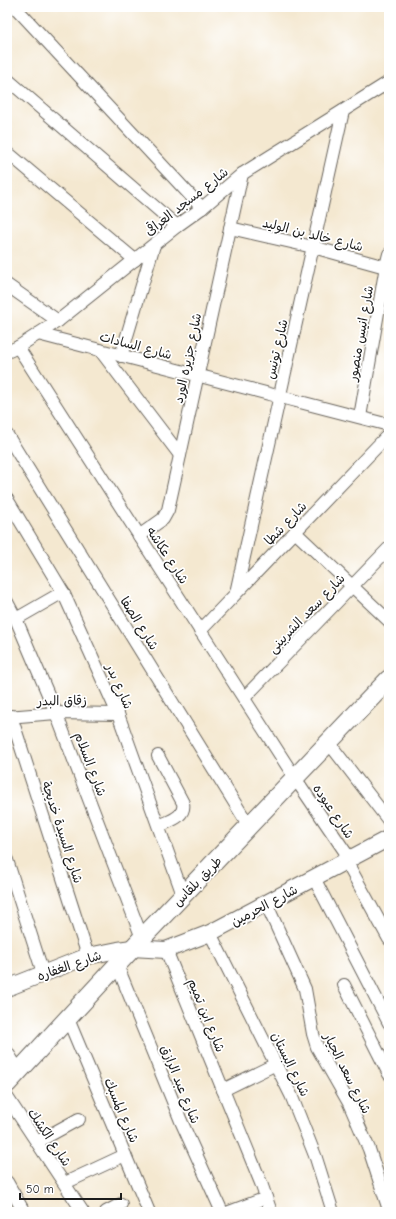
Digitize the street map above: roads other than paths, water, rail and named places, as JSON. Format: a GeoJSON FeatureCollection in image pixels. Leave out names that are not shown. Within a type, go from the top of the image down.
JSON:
{"type":"FeatureCollection","features":[{"type":"Feature","properties":{"kind":"main road","name":"طريق بلقاس"},"geometry":{"type":"LineString","coordinates":[[7,1084],[137,943],[389,681]]}},
{"type":"Feature","properties":{"kind":"street"},"geometry":{"type":"LineString","coordinates":[[15,7],[202,208]]}},
{"type":"Feature","properties":{"kind":"street"},"geometry":{"type":"LineString","coordinates":[[7,79],[177,226]]}},
{"type":"Feature","properties":{"kind":"street","name":"شارع مسجد العراقى"},"geometry":{"type":"LineString","coordinates":[[12,349],[58,321],[177,226],[202,208],[242,174],[389,82]]}},
{"type":"Feature","properties":{"kind":"street","name":"شارع تونس"},"geometry":{"type":"LineString","coordinates":[[236,593],[343,111]]}},
{"type":"Feature","properties":{"kind":"street"},"geometry":{"type":"LineString","coordinates":[[7,152],[135,260]]}},
{"type":"Feature","properties":{"kind":"street","name":"شارع جزيره الورد"},"geometry":{"type":"LineString","coordinates":[[139,536],[163,519],[167,513],[242,174]]}},
{"type":"Feature","properties":{"kind":"street","name":"شارع خالد بن الوليد"},"geometry":{"type":"LineString","coordinates":[[230,228],[388,263]]}},
{"type":"Feature","properties":{"kind":"street"},"geometry":{"type":"LineString","coordinates":[[121,356],[154,245]]}},
{"type":"Feature","properties":{"kind":"street","name":"شارع انيس منصور"},"geometry":{"type":"LineString","coordinates":[[360,417],[388,263]]}},
{"type":"Feature","properties":{"kind":"street"},"geometry":{"type":"LineString","coordinates":[[7,285],[58,321]]}},
{"type":"Feature","properties":{"kind":"street","name":"شارع السادات"},"geometry":{"type":"LineString","coordinates":[[38,334],[360,417],[388,434]]}},
{"type":"Feature","properties":{"kind":"street","name":"شارع عكاشه"},"geometry":{"type":"LineString","coordinates":[[12,349],[139,536],[295,778]]}},
{"type":"Feature","properties":{"kind":"street"},"geometry":{"type":"LineString","coordinates":[[100,350],[180,455]]}},
{"type":"Feature","properties":{"kind":"street","name":"شارع شطا"},"geometry":{"type":"LineString","coordinates":[[200,631],[388,434]]}},
{"type":"Feature","properties":{"kind":"street","name":"شارع الصفا"},"geometry":{"type":"LineString","coordinates":[[7,435],[249,826]]}},
{"type":"Feature","properties":{"kind":"street","name":"شارع بدر"},"geometry":{"type":"LineString","coordinates":[[7,499],[63,592],[118,714],[183,895]]}},
{"type":"Feature","properties":{"kind":"street"},"geometry":{"type":"LineString","coordinates":[[295,532],[389,621]]}},
{"type":"Feature","properties":{"kind":"street","name":"شارع سعد الشربينى"},"geometry":{"type":"LineString","coordinates":[[244,698],[389,548]]}},
{"type":"Feature","properties":{"kind":"street"},"geometry":{"type":"LineString","coordinates":[[16,619],[63,592]]}},
{"type":"Feature","properties":{"kind":"street","name":"شارع السلام"},"geometry":{"type":"LineString","coordinates":[[7,602],[16,619],[56,713],[137,943]]}},
{"type":"Feature","properties":{"kind":"street","name":"زقاق البدر"},"geometry":{"type":"LineString","coordinates":[[9,716],[56,713],[118,714]]}},
{"type":"Feature","properties":{"kind":"street","name":"شارع السيدة خديجة"},"geometry":{"type":"LineString","coordinates":[[9,716],[88,956]]}},
{"type":"Feature","properties":{"kind":"street"},"geometry":{"type":"LineString","coordinates":[[329,743],[389,821]]}},
{"type":"Feature","properties":{"kind":"street"},"geometry":{"type":"LineString","coordinates":[[158,756],[183,803],[184,808],[182,813],[178,816],[158,826]]}},
{"type":"Feature","properties":{"kind":"street","name":"شارع عبوده"},"geometry":{"type":"LineString","coordinates":[[295,778],[348,860],[389,939]]}},
{"type":"Feature","properties":{"kind":"street","name":"شارع الحرمين"},"geometry":{"type":"LineString","coordinates":[[137,943],[166,950],[210,933],[389,838]]}},
{"type":"Feature","properties":{"kind":"street"},"geometry":{"type":"LineString","coordinates":[[7,860],[43,973]]}},
{"type":"Feature","properties":{"kind":"street"},"geometry":{"type":"LineString","coordinates":[[314,878],[389,1023]]}},
{"type":"Feature","properties":{"kind":"street","name":"شارع سعد الجيار"},"geometry":{"type":"LineString","coordinates":[[266,904],[305,989],[313,1034],[318,1047],[349,1103],[369,1149],[389,1210]]}},
{"type":"Feature","properties":{"kind":"street","name":"شارع البستان"},"geometry":{"type":"LineString","coordinates":[[210,933],[276,1064],[304,1126],[333,1212]]}},
{"type":"Feature","properties":{"kind":"street","name":"شارع الغفاره"},"geometry":{"type":"LineString","coordinates":[[7,988],[88,956],[137,943]]}},
{"type":"Feature","properties":{"kind":"street","name":"شارع ابن تميم"},"geometry":{"type":"LineString","coordinates":[[166,950],[266,1198],[270,1212]]}},
{"type":"Feature","properties":{"kind":"street","name":"شارع عبد الرازق"},"geometry":{"type":"LineString","coordinates":[[118,965],[181,1121],[222,1212]]}},
{"type":"Feature","properties":{"kind":"street"},"geometry":{"type":"LineString","coordinates":[[344,985],[389,1074]]}},
{"type":"Feature","properties":{"kind":"street","name":"شارع المسبك"},"geometry":{"type":"LineString","coordinates":[[68,1019],[150,1212]]}},
{"type":"Feature","properties":{"kind":"street"},"geometry":{"type":"LineString","coordinates":[[7,1052],[19,1071]]}},
{"type":"Feature","properties":{"kind":"street"},"geometry":{"type":"LineString","coordinates":[[222,1090],[276,1064]]}},
{"type":"Feature","properties":{"kind":"street","name":"شارع الكشك"},"geometry":{"type":"LineString","coordinates":[[7,1098],[83,1212]]}},
{"type":"Feature","properties":{"kind":"street"},"geometry":{"type":"LineString","coordinates":[[37,1142],[78,1119]]}},
{"type":"Feature","properties":{"kind":"street"},"geometry":{"type":"LineString","coordinates":[[65,1183],[125,1154]]}},
{"type":"Feature","properties":{"kind":"street"},"geometry":{"type":"LineString","coordinates":[[7,1182],[24,1212]]}},
{"type":"Feature","properties":{"kind":"street"},"geometry":{"type":"LineString","coordinates":[[229,1212],[266,1198]]}},
{"type":"Feature","properties":{"kind":"street"},"geometry":{"type":"LineString","coordinates":[[106,1212],[121,1204]]}}]}
